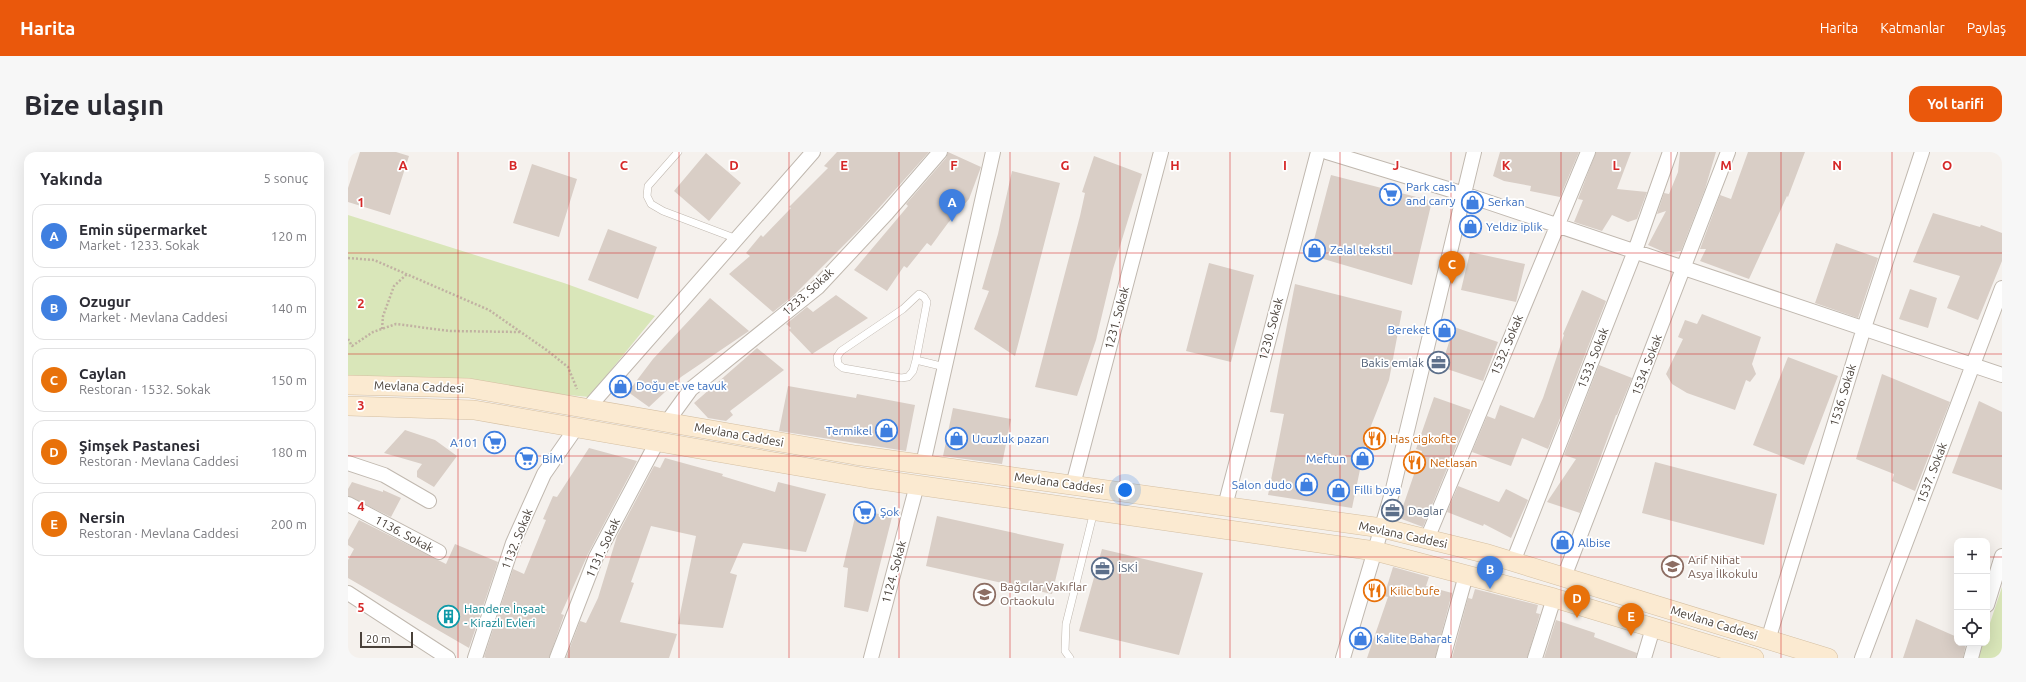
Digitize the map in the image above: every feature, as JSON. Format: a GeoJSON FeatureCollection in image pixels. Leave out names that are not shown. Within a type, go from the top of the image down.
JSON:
{"type":"FeatureCollection","features":[{"type":"Feature","properties":{"kind":"main road","name":"Mevlana Caddesi"},"geometry":{"type":"LineString","coordinates":[[348,385],[468,388],[855,455],[1382,528],[1513,562],[1828,658]]}},
{"type":"Feature","properties":{"kind":"main road","name":"Mevlana Caddesi"},"geometry":{"type":"LineString","coordinates":[[348,406],[474,410],[917,486],[1375,551],[1554,598],[1751,658]]}},
{"type":"Feature","properties":{"kind":"street"},"geometry":{"type":"LineString","coordinates":[[588,408],[813,152]]}},
{"type":"Feature","properties":{"kind":"street","name":"1233. Sokak"},"geometry":{"type":"LineString","coordinates":[[667,422],[692,389],[818,287],[887,213],[940,152]]}},
{"type":"Feature","properties":{"kind":"street"},"geometry":{"type":"LineString","coordinates":[[923,464],[993,152]]}},
{"type":"Feature","properties":{"kind":"street","name":"1231. Sokak"},"geometry":{"type":"LineString","coordinates":[[1073,485],[1160,152]]}},
{"type":"Feature","properties":{"kind":"street","name":"1230. Sokak"},"geometry":{"type":"LineString","coordinates":[[1224,506],[1318,152]]}},
{"type":"Feature","properties":{"kind":"street"},"geometry":{"type":"LineString","coordinates":[[1327,152],[1464,194],[1558,225],[2002,375]]}},
{"type":"Feature","properties":{"kind":"street"},"geometry":{"type":"LineString","coordinates":[[1343,658],[1392,493],[1474,152]]}},
{"type":"Feature","properties":{"kind":"street","name":"1532. Sokak"},"geometry":{"type":"LineString","coordinates":[[1427,539],[1588,152]]}},
{"type":"Feature","properties":{"kind":"street","name":"1533. Sokak"},"geometry":{"type":"LineString","coordinates":[[1513,562],[1635,251],[1670,152]]}},
{"type":"Feature","properties":{"kind":"street","name":"1534. Sokak"},"geometry":{"type":"LineString","coordinates":[[1564,578],[1685,268],[1728,152]]}},
{"type":"Feature","properties":{"kind":"street","name":"1536. Sokak"},"geometry":{"type":"LineString","coordinates":[[1768,640],[1864,328],[1922,152]]}},
{"type":"Feature","properties":{"kind":"street","name":"1537. Sokak"},"geometry":{"type":"LineString","coordinates":[[1862,658],[2002,288]]}},
{"type":"Feature","properties":{"kind":"street","name":"1132. Sokak"},"geometry":{"type":"LineString","coordinates":[[475,658],[514,543],[544,474],[576,428]]}},
{"type":"Feature","properties":{"kind":"street","name":"1131. Sokak"},"geometry":{"type":"LineString","coordinates":[[557,658],[596,557],[657,442]]}},
{"type":"Feature","properties":{"kind":"street"},"geometry":{"type":"LineString","coordinates":[[348,463],[384,475],[429,501]]}},
{"type":"Feature","properties":{"kind":"street","name":"1124. Sokak"},"geometry":{"type":"LineString","coordinates":[[871,658],[917,486]]}},
{"type":"Feature","properties":{"kind":"street","name":"1136. Sokak"},"geometry":{"type":"LineString","coordinates":[[348,504],[439,552]]}},
{"type":"Feature","properties":{"kind":"street"},"geometry":{"type":"LineString","coordinates":[[1990,595],[2002,556]]}},
{"type":"Feature","properties":{"kind":"street"},"geometry":{"type":"LineString","coordinates":[[1443,658],[1466,575]]}},
{"type":"Feature","properties":{"kind":"street"},"geometry":{"type":"LineString","coordinates":[[348,593],[448,658]]}},
{"type":"Feature","properties":{"kind":"street"},"geometry":{"type":"LineString","coordinates":[[1535,658],[1554,598]]}},
{"type":"Feature","properties":{"kind":"street"},"geometry":{"type":"LineString","coordinates":[[1644,658],[1653,628]]}},
{"type":"Feature","properties":{"kind":"street"},"geometry":{"type":"LineString","coordinates":[[1971,658],[1975,646]]}},
{"type":"Feature","properties":{"kind":"lane"},"geometry":{"type":"LineString","coordinates":[[678,152],[648,186],[647,196],[652,204],[663,211],[736,239]]}},
{"type":"Feature","properties":{"kind":"lane"},"geometry":{"type":"LineString","coordinates":[[919,294],[924,297],[927,302],[916,360],[908,377],[901,378],[842,368],[838,364],[837,357],[840,352],[903,309],[919,294]]}},
{"type":"Feature","properties":{"kind":"lane"},"geometry":{"type":"LineString","coordinates":[[916,360],[945,368]]}},
{"type":"Feature","properties":{"kind":"lane"},"geometry":{"type":"LineString","coordinates":[[1070,658],[1065,651],[1066,624],[1094,511]]}},
{"type":"Feature","properties":{"kind":"path"},"geometry":{"type":"LineString","coordinates":[[348,258],[374,260],[489,310],[548,351],[568,367],[588,408]]}},
{"type":"Feature","properties":{"kind":"path"},"geometry":{"type":"LineString","coordinates":[[382,329],[383,316],[394,286],[407,274]]}},
{"type":"Feature","properties":{"kind":"path"},"geometry":{"type":"LineString","coordinates":[[348,339],[352,346],[382,329],[396,324],[450,330],[520,332]]}},
{"type":"Feature","properties":{"kind":"green space"},"geometry":{"type":"Polygon","coordinates":[[[348,215],[564,283],[655,316],[589,397],[464,385],[348,377],[348,215]]]}},
{"type":"Feature","properties":{"kind":"green space"},"geometry":{"type":"Polygon","coordinates":[[[2002,587],[2002,658],[1978,658],[1982,646],[1990,646],[1990,623],[2002,587]]]}},
{"type":"Feature","properties":{"kind":"building"},"geometry":{"type":"Polygon","coordinates":[[[360,152],[396,152],[409,156],[390,215],[348,202],[348,188],[360,152]]]}},
{"type":"Feature","properties":{"kind":"building"},"geometry":{"type":"Polygon","coordinates":[[[837,152],[929,152],[861,228],[793,296],[773,312],[729,274],[750,256],[746,253],[761,235],[763,237],[791,208],[789,207],[828,168],[824,166],[837,152]]]}},
{"type":"Feature","properties":{"kind":"building"},"geometry":{"type":"Polygon","coordinates":[[[948,152],[981,167],[969,199],[948,223],[931,246],[927,243],[907,268],[904,266],[887,291],[854,270],[908,206],[906,204],[946,158],[948,152]]]}},
{"type":"Feature","properties":{"kind":"building"},"geometry":{"type":"Polygon","coordinates":[[[1500,152],[1579,152],[1560,197],[1530,191],[1531,186],[1504,181],[1493,176],[1500,152]]]}},
{"type":"Feature","properties":{"kind":"building"},"geometry":{"type":"Polygon","coordinates":[[[1596,152],[1631,152],[1617,189],[1647,192],[1637,219],[1628,222],[1612,215],[1602,231],[1574,222],[1583,200],[1578,199],[1596,152]]]}},
{"type":"Feature","properties":{"kind":"building"},"geometry":{"type":"Polygon","coordinates":[[[1680,152],[1716,152],[1705,189],[1681,251],[1666,253],[1648,245],[1666,211],[1657,214],[1664,193],[1669,194],[1678,172],[1680,152]]]}},
{"type":"Feature","properties":{"kind":"building"},"geometry":{"type":"Polygon","coordinates":[[[1748,152],[1805,152],[1788,197],[1787,196],[1749,279],[1700,261],[1706,249],[1700,249],[1720,195],[1731,199],[1748,152]]]}},
{"type":"Feature","properties":{"kind":"building"},"geometry":{"type":"Polygon","coordinates":[[[706,153],[741,183],[709,221],[674,191],[706,153]]]}},
{"type":"Feature","properties":{"kind":"building"},"geometry":{"type":"Polygon","coordinates":[[[1094,156],[1142,174],[1113,269],[1096,340],[1077,396],[1035,387],[1080,216],[1085,193],[1082,192],[1094,156]]]}},
{"type":"Feature","properties":{"kind":"building"},"geometry":{"type":"Polygon","coordinates":[[[532,164],[577,179],[559,237],[513,223],[532,164]]]}},
{"type":"Feature","properties":{"kind":"building"},"geometry":{"type":"Polygon","coordinates":[[[1012,171],[1060,183],[1015,356],[974,329],[989,291],[982,289],[998,234],[1012,171]]]}},
{"type":"Feature","properties":{"kind":"building"},"geometry":{"type":"Polygon","coordinates":[[[1331,175],[1432,201],[1412,285],[1310,255],[1331,175]]]}},
{"type":"Feature","properties":{"kind":"building"},"geometry":{"type":"Polygon","coordinates":[[[1933,213],[1980,227],[1981,225],[2002,233],[2002,261],[1978,320],[1947,308],[1960,276],[1913,262],[1933,213]]]}},
{"type":"Feature","properties":{"kind":"building"},"geometry":{"type":"Polygon","coordinates":[[[608,229],[657,247],[638,299],[588,280],[608,229]]]}},
{"type":"Feature","properties":{"kind":"building"},"geometry":{"type":"Polygon","coordinates":[[[1836,243],[1878,258],[1858,318],[1815,303],[1836,243]]]}},
{"type":"Feature","properties":{"kind":"building"},"geometry":{"type":"Polygon","coordinates":[[[1470,252],[1525,264],[1516,302],[1461,290],[1470,252]]]}},
{"type":"Feature","properties":{"kind":"building"},"geometry":{"type":"Polygon","coordinates":[[[1209,263],[1254,275],[1231,362],[1186,351],[1209,263]]]}},
{"type":"Feature","properties":{"kind":"building"},"geometry":{"type":"Polygon","coordinates":[[[1295,284],[1402,311],[1389,380],[1367,436],[1352,508],[1268,495],[1284,414],[1270,412],[1295,284]]]}},
{"type":"Feature","properties":{"kind":"building"},"geometry":{"type":"Polygon","coordinates":[[[1910,289],[1937,298],[1928,328],[1899,319],[1910,289]]]}},
{"type":"Feature","properties":{"kind":"building"},"geometry":{"type":"Polygon","coordinates":[[[1582,290],[1606,301],[1548,449],[1522,438],[1511,466],[1472,452],[1487,416],[1495,419],[1500,405],[1534,418],[1543,398],[1564,335],[1563,334],[1582,290]]]}},
{"type":"Feature","properties":{"kind":"building"},"geometry":{"type":"Polygon","coordinates":[[[836,295],[868,318],[812,354],[789,330],[791,328],[786,324],[807,307],[813,312],[836,295]]]}},
{"type":"Feature","properties":{"kind":"building"},"geometry":{"type":"Polygon","coordinates":[[[710,298],[749,331],[681,377],[649,407],[628,392],[653,359],[710,298]]]}},
{"type":"Feature","properties":{"kind":"building"},"geometry":{"type":"Polygon","coordinates":[[[1702,314],[1761,337],[1752,364],[1756,374],[1750,382],[1746,380],[1735,410],[1687,393],[1672,384],[1666,374],[1683,339],[1678,337],[1685,320],[1697,324],[1702,314]]]}},
{"type":"Feature","properties":{"kind":"building"},"geometry":{"type":"Polygon","coordinates":[[[1454,327],[1498,342],[1483,381],[1441,367],[1454,327]]]}},
{"type":"Feature","properties":{"kind":"building"},"geometry":{"type":"Polygon","coordinates":[[[757,348],[784,370],[730,411],[733,415],[726,421],[708,418],[694,403],[757,348]]]}},
{"type":"Feature","properties":{"kind":"building"},"geometry":{"type":"Polygon","coordinates":[[[1788,357],[1838,376],[1804,465],[1753,445],[1788,357]]]}},
{"type":"Feature","properties":{"kind":"building"},"geometry":{"type":"Polygon","coordinates":[[[1599,365],[1632,378],[1616,415],[1580,513],[1547,502],[1576,459],[1564,455],[1599,365]]]}},
{"type":"Feature","properties":{"kind":"building"},"geometry":{"type":"Polygon","coordinates":[[[1882,374],[1950,402],[1915,491],[1892,481],[1894,474],[1856,459],[1882,374]]]}},
{"type":"Feature","properties":{"kind":"building"},"geometry":{"type":"Polygon","coordinates":[[[788,386],[856,398],[857,394],[915,405],[906,451],[779,431],[788,386]]]}},
{"type":"Feature","properties":{"kind":"building"},"geometry":{"type":"Polygon","coordinates":[[[1434,397],[1471,410],[1423,527],[1399,518],[1422,451],[1416,449],[1434,397]]]}},
{"type":"Feature","properties":{"kind":"building"},"geometry":{"type":"Polygon","coordinates":[[[1979,401],[2002,412],[2002,490],[1952,473],[1979,401]]]}},
{"type":"Feature","properties":{"kind":"building"},"geometry":{"type":"Polygon","coordinates":[[[953,408],[1011,419],[1002,464],[943,456],[953,408]]]}},
{"type":"Feature","properties":{"kind":"building"},"geometry":{"type":"Polygon","coordinates":[[[405,430],[435,440],[457,456],[434,487],[417,477],[417,471],[422,464],[384,453],[405,430]]]}},
{"type":"Feature","properties":{"kind":"building"},"geometry":{"type":"Polygon","coordinates":[[[589,448],[637,461],[588,554],[561,614],[564,615],[549,658],[486,658],[484,657],[513,569],[524,574],[546,520],[543,519],[553,496],[557,497],[589,448]]]}},
{"type":"Feature","properties":{"kind":"building"},"geometry":{"type":"Polygon","coordinates":[[[665,458],[723,474],[722,476],[775,492],[778,482],[826,494],[806,552],[743,543],[730,573],[737,575],[723,628],[678,624],[696,536],[651,526],[631,582],[634,583],[620,622],[677,634],[669,658],[566,658],[580,621],[586,623],[598,598],[617,536],[654,466],[660,468],[665,458]]]}},
{"type":"Feature","properties":{"kind":"building"},"geometry":{"type":"Polygon","coordinates":[[[1655,462],[1777,494],[1764,545],[1642,513],[1655,462]]]}},
{"type":"Feature","properties":{"kind":"building"},"geometry":{"type":"Polygon","coordinates":[[[352,482],[383,492],[383,490],[401,498],[391,517],[348,496],[348,489],[352,482]]]}},
{"type":"Feature","properties":{"kind":"building"},"geometry":{"type":"Polygon","coordinates":[[[1458,486],[1499,502],[1506,489],[1528,500],[1511,538],[1484,524],[1483,526],[1447,512],[1458,486]]]}},
{"type":"Feature","properties":{"kind":"building"},"geometry":{"type":"Polygon","coordinates":[[[857,509],[892,517],[868,612],[844,607],[848,568],[843,567],[857,509]]]}},
{"type":"Feature","properties":{"kind":"building"},"geometry":{"type":"Polygon","coordinates":[[[937,516],[1064,544],[1052,594],[926,566],[937,516]]]}},
{"type":"Feature","properties":{"kind":"building","name":"Handere İnşaat - Kirazlı Evleri"},"geometry":{"type":"Polygon","coordinates":[[[359,520],[446,564],[455,544],[498,562],[469,648],[348,578],[348,560],[354,549],[348,545],[348,540],[359,520]]]}},
{"type":"Feature","properties":{"kind":"building"},"geometry":{"type":"Polygon","coordinates":[[[1102,549],[1203,573],[1179,655],[1079,631],[1102,549]]]}},
{"type":"Feature","properties":{"kind":"building"},"geometry":{"type":"Polygon","coordinates":[[[1393,567],[1429,577],[1426,586],[1452,593],[1435,658],[1367,658],[1388,597],[1384,596],[1393,567]]]}},
{"type":"Feature","properties":{"kind":"building"},"geometry":{"type":"Polygon","coordinates":[[[1475,589],[1538,605],[1536,613],[1540,614],[1527,658],[1452,658],[1468,598],[1472,599],[1475,589]]]}},
{"type":"Feature","properties":{"kind":"building"},"geometry":{"type":"Polygon","coordinates":[[[1916,619],[1954,636],[1954,646],[1965,646],[1963,658],[1903,658],[1916,619]]]}},
{"type":"Feature","properties":{"kind":"building"},"geometry":{"type":"Polygon","coordinates":[[[1556,620],[1595,633],[1594,637],[1637,653],[1636,658],[1544,658],[1556,620]]]}},
{"type":"Feature","properties":{"kind":"place","name":"Park cash and carry"},"geometry":{"type":"Point","coordinates":[1391,194]}},
{"type":"Feature","properties":{"kind":"place","name":"Serkan"},"geometry":{"type":"Point","coordinates":[1472,202]}},
{"type":"Feature","properties":{"kind":"place","name":"Emin süpermarket"},"geometry":{"type":"Point","coordinates":[952,222]}},
{"type":"Feature","properties":{"kind":"place","name":"Yeldiz iplik"},"geometry":{"type":"Point","coordinates":[1471,227]}},
{"type":"Feature","properties":{"kind":"place","name":"Zelal tekstil"},"geometry":{"type":"Point","coordinates":[1314,250]}},
{"type":"Feature","properties":{"kind":"place","name":"Caylan"},"geometry":{"type":"Point","coordinates":[1452,284]}},
{"type":"Feature","properties":{"kind":"place","name":"Bereket"},"geometry":{"type":"Point","coordinates":[1445,330]}},
{"type":"Feature","properties":{"kind":"place","name":"Bakis emlak"},"geometry":{"type":"Point","coordinates":[1439,363]}},
{"type":"Feature","properties":{"kind":"place","name":"Doğu et ve tavuk"},"geometry":{"type":"Point","coordinates":[621,386]}},
{"type":"Feature","properties":{"kind":"place","name":"Termikel"},"geometry":{"type":"Point","coordinates":[887,431]}},
{"type":"Feature","properties":{"kind":"place","name":"Ucuzluk pazarı"},"geometry":{"type":"Point","coordinates":[957,439]}},
{"type":"Feature","properties":{"kind":"place","name":"Has cigkofte"},"geometry":{"type":"Point","coordinates":[1375,439]}},
{"type":"Feature","properties":{"kind":"place","name":"A101"},"geometry":{"type":"Point","coordinates":[494,443]}},
{"type":"Feature","properties":{"kind":"place","name":"BİM"},"geometry":{"type":"Point","coordinates":[527,459]}},
{"type":"Feature","properties":{"kind":"place","name":"Meftun"},"geometry":{"type":"Point","coordinates":[1362,459]}},
{"type":"Feature","properties":{"kind":"place","name":"Netlasan"},"geometry":{"type":"Point","coordinates":[1414,463]}},
{"type":"Feature","properties":{"kind":"place","name":"Salon dudo"},"geometry":{"type":"Point","coordinates":[1307,485]}},
{"type":"Feature","properties":{"kind":"place","name":"Filli boya"},"geometry":{"type":"Point","coordinates":[1338,490]}},
{"type":"Feature","properties":{"kind":"place","name":"Daglar"},"geometry":{"type":"Point","coordinates":[1393,511]}},
{"type":"Feature","properties":{"kind":"place","name":"Şok"},"geometry":{"type":"Point","coordinates":[864,512]}},
{"type":"Feature","properties":{"kind":"place","name":"Albise"},"geometry":{"type":"Point","coordinates":[1562,543]}},
{"type":"Feature","properties":{"kind":"place","name":"Arif Nihat Asya İlkokulu"},"geometry":{"type":"Point","coordinates":[1672,567]}},
{"type":"Feature","properties":{"kind":"place","name":"İSKİ"},"geometry":{"type":"Point","coordinates":[1102,568]}},
{"type":"Feature","properties":{"kind":"place","name":"Ozugur"},"geometry":{"type":"Point","coordinates":[1490,589]}},
{"type":"Feature","properties":{"kind":"place","name":"Kilic bufe"},"geometry":{"type":"Point","coordinates":[1375,591]}},
{"type":"Feature","properties":{"kind":"place","name":"Bağcılar Vakıflar Ortaokulu"},"geometry":{"type":"Point","coordinates":[984,594]}},
{"type":"Feature","properties":{"kind":"place","name":"Handere İnşaat - Kirazlı Evleri"},"geometry":{"type":"Point","coordinates":[448,616]}},
{"type":"Feature","properties":{"kind":"place","name":"Şimşek Pastanesi"},"geometry":{"type":"Point","coordinates":[1577,618]}},
{"type":"Feature","properties":{"kind":"place","name":"Nersin"},"geometry":{"type":"Point","coordinates":[1631,636]}},
{"type":"Feature","properties":{"kind":"place","name":"Kalite Baharat"},"geometry":{"type":"Point","coordinates":[1360,639]}}]}
